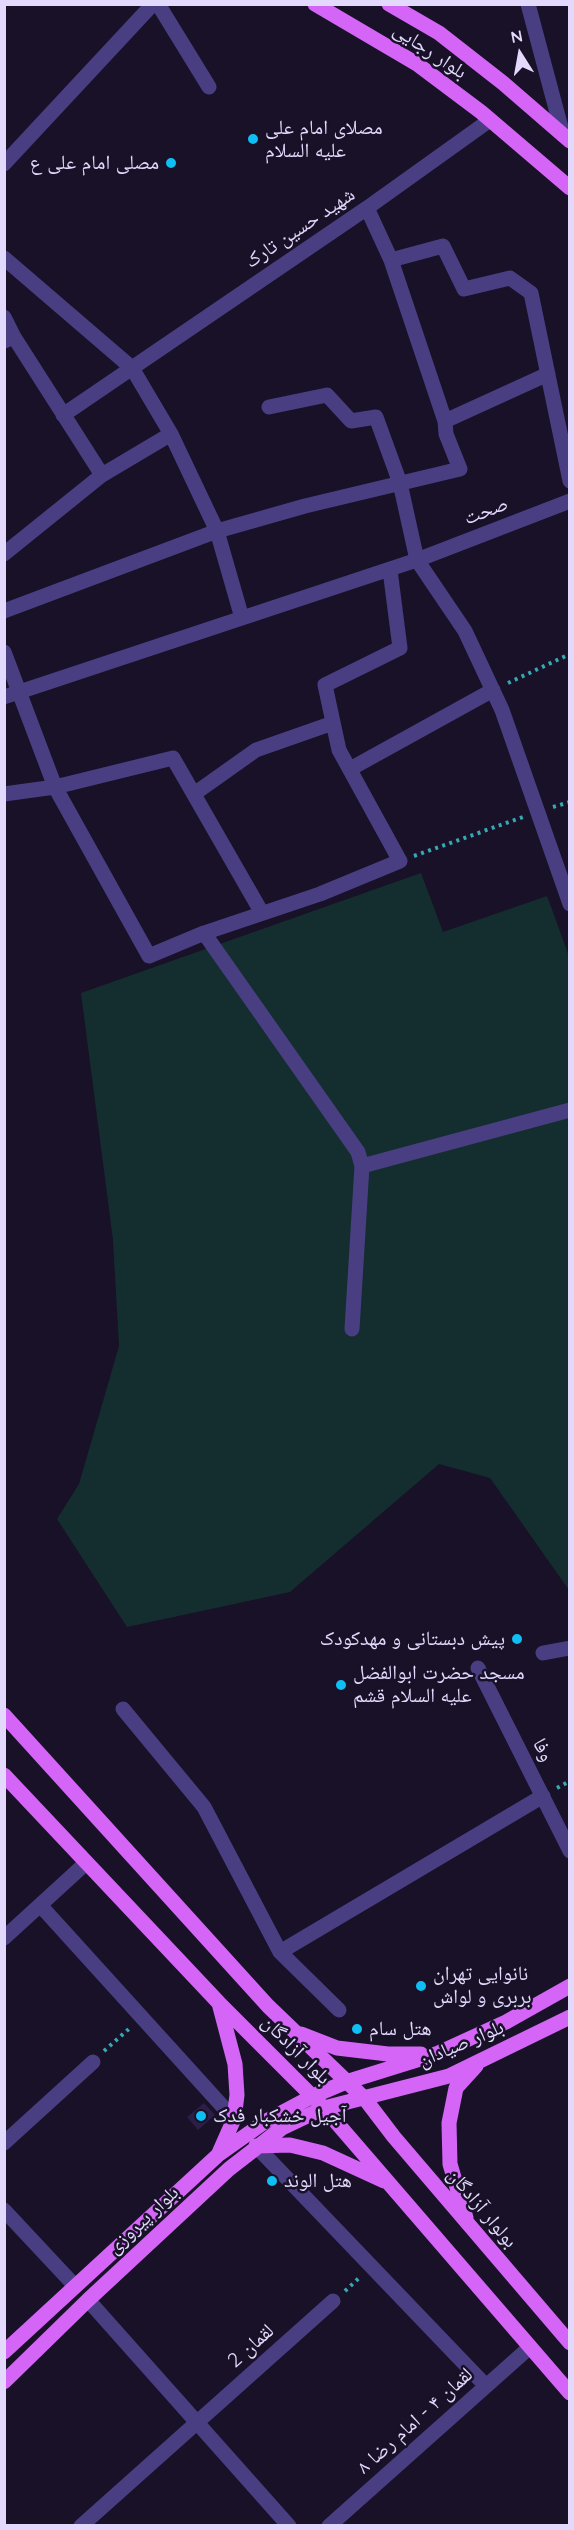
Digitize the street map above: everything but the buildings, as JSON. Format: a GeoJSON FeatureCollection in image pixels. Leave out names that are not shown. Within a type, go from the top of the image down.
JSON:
{"type":"FeatureCollection","features":[{"type":"Feature","properties":{"kind":"main road","name":"بلوار رجایی"},"geometry":{"type":"LineString","coordinates":[[315,4],[417,64],[490,120],[570,188]]}},
{"type":"Feature","properties":{"kind":"main road","name":"بلوار رجایی"},"geometry":{"type":"LineString","coordinates":[[389,4],[439,33],[503,83],[566,138]]}},
{"type":"Feature","properties":{"kind":"main road","name":"بلوار آزادگان"},"geometry":{"type":"LineString","coordinates":[[4,1715],[267,2006],[364,2099]]}},
{"type":"Feature","properties":{"kind":"main road","name":"بلوار آزادگان"},"geometry":{"type":"LineString","coordinates":[[4,1775],[219,2003],[324,2108],[570,2393]]}},
{"type":"Feature","properties":{"kind":"main road","name":"بلوار صیادان"},"geometry":{"type":"LineString","coordinates":[[313,2096],[345,2082],[436,2054],[506,2022],[570,1986]]}},
{"type":"Feature","properties":{"kind":"main road"},"geometry":{"type":"LineString","coordinates":[[218,2155],[234,2119],[237,2095],[235,2064],[219,2003]]}},
{"type":"Feature","properties":{"kind":"main road","name":"بلوار صیادان"},"geometry":{"type":"LineString","coordinates":[[324,2108],[449,2076],[570,2017]]}},
{"type":"Feature","properties":{"kind":"main road"},"geometry":{"type":"LineString","coordinates":[[294,2031],[337,2048],[388,2054],[436,2054]]}},
{"type":"Feature","properties":{"kind":"main road"},"geometry":{"type":"LineString","coordinates":[[468,2223],[450,2164],[449,2123],[456,2088],[479,2062]]}},
{"type":"Feature","properties":{"kind":"main road","name":"بلوار پیروزی"},"geometry":{"type":"LineString","coordinates":[[4,2352],[218,2155],[266,2121],[313,2096]]}},
{"type":"Feature","properties":{"kind":"main road","name":"بولوار آزادگان"},"geometry":{"type":"LineString","coordinates":[[364,2099],[570,2343]]}},
{"type":"Feature","properties":{"kind":"main road","name":"بلوار پیروزی"},"geometry":{"type":"LineString","coordinates":[[4,2382],[88,2300],[256,2146],[282,2128],[324,2108]]}},
{"type":"Feature","properties":{"kind":"main road"},"geometry":{"type":"LineString","coordinates":[[256,2146],[290,2145],[323,2153],[389,2183]]}},
{"type":"Feature","properties":{"kind":"street"},"geometry":{"type":"LineString","coordinates":[[4,164],[153,4]]}},
{"type":"Feature","properties":{"kind":"street"},"geometry":{"type":"LineString","coordinates":[[158,4],[209,87]]}},
{"type":"Feature","properties":{"kind":"street"},"geometry":{"type":"LineString","coordinates":[[528,4],[566,138]]}},
{"type":"Feature","properties":{"kind":"street","name":"شهید حسین تارک"},"geometry":{"type":"LineString","coordinates":[[63,415],[367,208],[490,120]]}},
{"type":"Feature","properties":{"kind":"street"},"geometry":{"type":"LineString","coordinates":[[4,611],[217,531],[305,506],[460,469],[446,434],[446,421],[391,260],[367,208]]}},
{"type":"Feature","properties":{"kind":"street"},"geometry":{"type":"LineString","coordinates":[[391,260],[443,246],[464,289],[510,278],[531,293],[570,481]]}},
{"type":"Feature","properties":{"kind":"street"},"geometry":{"type":"LineString","coordinates":[[4,258],[132,368],[171,434],[217,531],[242,618]]}},
{"type":"Feature","properties":{"kind":"street"},"geometry":{"type":"LineString","coordinates":[[4,317],[9,339],[102,475]]}},
{"type":"Feature","properties":{"kind":"street"},"geometry":{"type":"LineString","coordinates":[[446,421],[548,374]]}},
{"type":"Feature","properties":{"kind":"street"},"geometry":{"type":"LineString","coordinates":[[269,407],[327,395],[351,421],[376,417],[400,483],[417,560],[465,631],[493,690],[568,895]]}},
{"type":"Feature","properties":{"kind":"street"},"geometry":{"type":"LineString","coordinates":[[4,554],[102,475],[171,434]]}},
{"type":"Feature","properties":{"kind":"street","name":"صحت"},"geometry":{"type":"LineString","coordinates":[[12,694],[390,570],[570,501]]}},
{"type":"Feature","properties":{"kind":"street"},"geometry":{"type":"LineString","coordinates":[[4,652],[12,694],[55,787],[149,956],[204,933],[320,894],[400,861],[339,750],[325,685],[400,648],[390,570]]}},
{"type":"Feature","properties":{"kind":"street"},"geometry":{"type":"LineString","coordinates":[[350,769],[493,690]]}},
{"type":"Feature","properties":{"kind":"street"},"geometry":{"type":"LineString","coordinates":[[194,794],[256,750],[333,723]]}},
{"type":"Feature","properties":{"kind":"street"},"geometry":{"type":"LineString","coordinates":[[4,794],[55,787],[173,758],[262,913]]}},
{"type":"Feature","properties":{"kind":"street"},"geometry":{"type":"LineString","coordinates":[[204,933],[358,1152],[362,1166],[352,1329]]}},
{"type":"Feature","properties":{"kind":"street"},"geometry":{"type":"LineString","coordinates":[[362,1166],[570,1110]]}},
{"type":"Feature","properties":{"kind":"street"},"geometry":{"type":"LineString","coordinates":[[543,1653],[570,1648]]}},
{"type":"Feature","properties":{"kind":"street","name":"وفا"},"geometry":{"type":"LineString","coordinates":[[478,1668],[570,1851]]}},
{"type":"Feature","properties":{"kind":"street"},"geometry":{"type":"LineString","coordinates":[[123,1709],[204,1807],[280,1952],[339,2010]]}},
{"type":"Feature","properties":{"kind":"street"},"geometry":{"type":"LineString","coordinates":[[280,1952],[543,1796]]}},
{"type":"Feature","properties":{"kind":"street"},"geometry":{"type":"LineString","coordinates":[[4,1938],[86,1863]]}},
{"type":"Feature","properties":{"kind":"street"},"geometry":{"type":"LineString","coordinates":[[40,1905],[234,2119]]}},
{"type":"Feature","properties":{"kind":"street"},"geometry":{"type":"LineString","coordinates":[[4,2143],[93,2062]]}},
{"type":"Feature","properties":{"kind":"street"},"geometry":{"type":"LineString","coordinates":[[256,2146],[486,2386]]}},
{"type":"Feature","properties":{"kind":"street"},"geometry":{"type":"LineString","coordinates":[[4,2210],[75,2286]]}},
{"type":"Feature","properties":{"kind":"street"},"geometry":{"type":"LineString","coordinates":[[88,2300],[289,2526]]}},
{"type":"Feature","properties":{"kind":"street","name":"لقمان 2"},"geometry":{"type":"LineString","coordinates":[[81,2526],[333,2301]]}},
{"type":"Feature","properties":{"kind":"street","name":"لقمان ۴ - امام رضا ۸"},"geometry":{"type":"LineString","coordinates":[[329,2526],[530,2347]]}},
{"type":"Feature","properties":{"kind":"path"},"geometry":{"type":"LineString","coordinates":[[493,690],[570,654]]}},
{"type":"Feature","properties":{"kind":"path"},"geometry":{"type":"LineString","coordinates":[[400,861],[570,802]]}},
{"type":"Feature","properties":{"kind":"path"},"geometry":{"type":"LineString","coordinates":[[93,2062],[141,2018]]}},
{"type":"Feature","properties":{"kind":"path"},"geometry":{"type":"LineString","coordinates":[[333,2301],[371,2266]]}},
{"type":"Feature","properties":{"kind":"green space"},"geometry":{"type":"Polygon","coordinates":[[[421,873],[443,932],[547,896],[570,959],[569,1590],[490,1478],[439,1464],[290,1592],[127,1627],[57,1519],[79,1484],[119,1346],[113,1240],[81,993],[421,873]]]}},
{"type":"Feature","properties":{"kind":"place","name":"مصلای امام علی علیه السلام"},"geometry":{"type":"Point","coordinates":[253,139]}},
{"type":"Feature","properties":{"kind":"place","name":"مصلی امام علی ع"},"geometry":{"type":"Point","coordinates":[171,163]}},
{"type":"Feature","properties":{"kind":"place","name":"پیش دبستانی و مهدکودک"},"geometry":{"type":"Point","coordinates":[517,1639]}},
{"type":"Feature","properties":{"kind":"place","name":"مسجد حضرت ابوالفضل علیه السلام قشم"},"geometry":{"type":"Point","coordinates":[341,1685]}},
{"type":"Feature","properties":{"kind":"place","name":"نانوایی تهران بربری و لواش"},"geometry":{"type":"Point","coordinates":[421,1986]}},
{"type":"Feature","properties":{"kind":"place","name":"هتل سام"},"geometry":{"type":"Point","coordinates":[357,2029]}},
{"type":"Feature","properties":{"kind":"place","name":"آجیل خشکبار فدک"},"geometry":{"type":"Point","coordinates":[201,2116]}},
{"type":"Feature","properties":{"kind":"place","name":"هتل الوند"},"geometry":{"type":"Point","coordinates":[272,2181]}}]}
